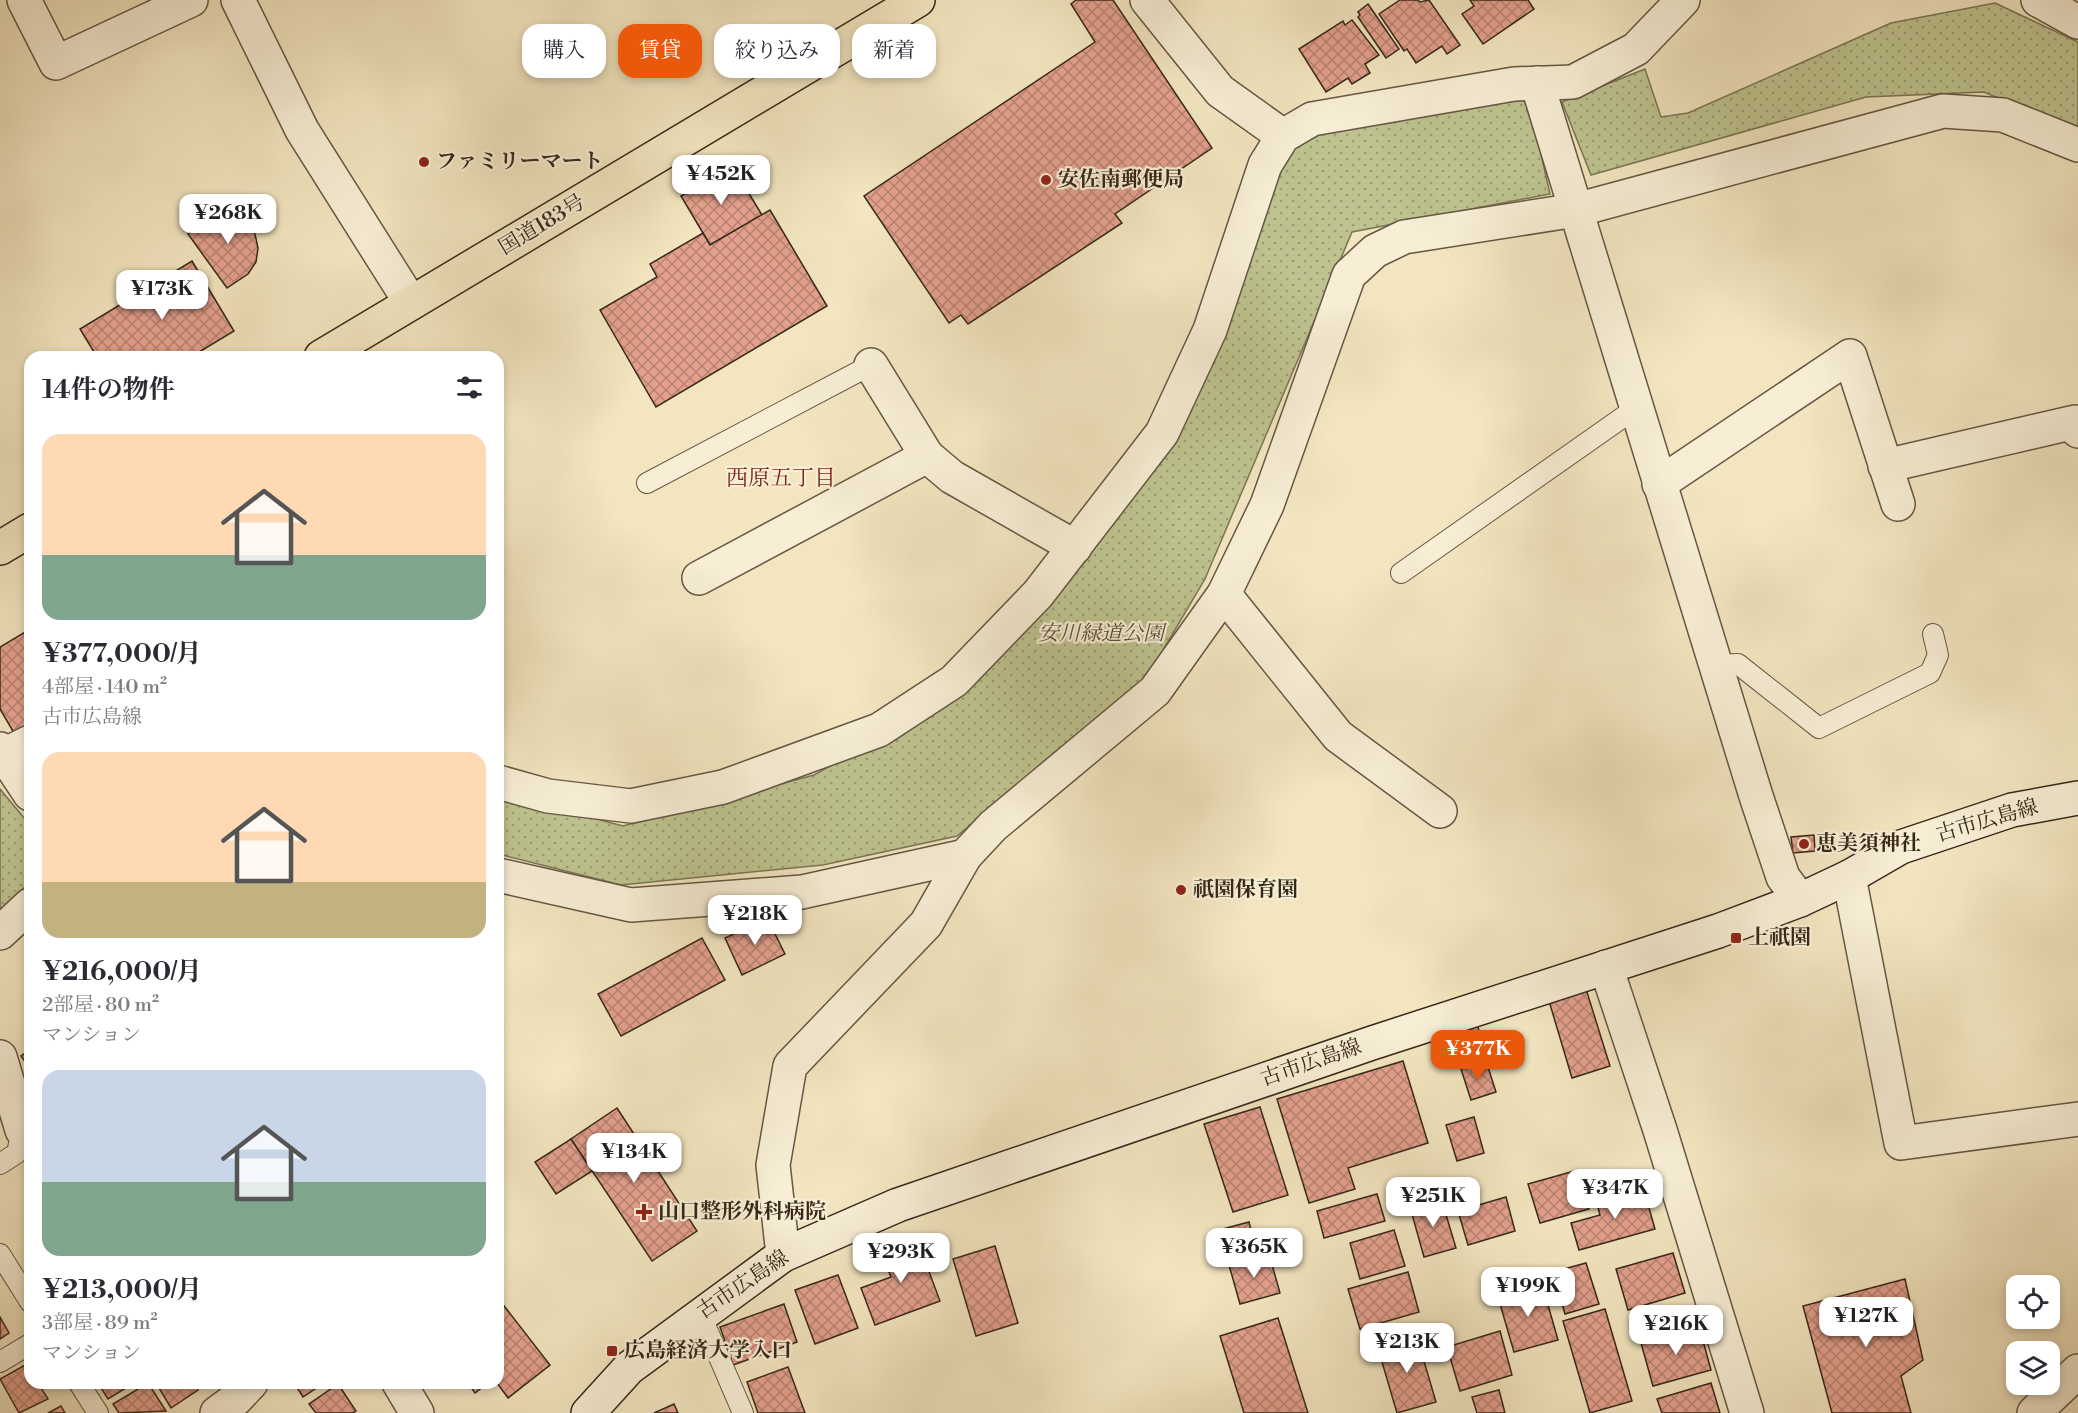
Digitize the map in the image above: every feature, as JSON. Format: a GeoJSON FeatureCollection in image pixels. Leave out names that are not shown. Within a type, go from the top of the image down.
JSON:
{"type":"FeatureCollection","features":[{"type":"Feature","properties":{"kind":"highway","name":"国道183号"},"geometry":{"type":"LineString","coordinates":[[331,351],[918,0]]}},
{"type":"Feature","properties":{"kind":"highway"},"geometry":{"type":"LineString","coordinates":[[0,548],[24,534]]}},
{"type":"Feature","properties":{"kind":"street"},"geometry":{"type":"LineString","coordinates":[[24,0],[56,63],[138,11],[191,0]]}},
{"type":"Feature","properties":{"kind":"street"},"geometry":{"type":"LineString","coordinates":[[238,0],[302,130],[411,303]]}},
{"type":"Feature","properties":{"kind":"street"},"geometry":{"type":"LineString","coordinates":[[1147,0],[1220,91],[1283,136]]}},
{"type":"Feature","properties":{"kind":"street"},"geometry":{"type":"LineString","coordinates":[[504,784],[548,796],[631,806],[723,787],[879,730],[954,681],[1038,594],[1162,434],[1210,330],[1265,165],[1283,136],[1312,119],[1514,84],[1573,82],[1636,49],[1683,0]]}},
{"type":"Feature","properties":{"kind":"street"},"geometry":{"type":"LineString","coordinates":[[1537,83],[1659,484],[1718,665],[1783,877],[1800,900]]}},
{"type":"Feature","properties":{"kind":"street"},"geometry":{"type":"LineString","coordinates":[[783,1255],[774,1165],[790,1066],[926,924],[965,856],[993,826],[1155,690],[1224,594],[1267,505],[1349,275],[1375,251],[1404,237],[1576,210],[1942,111],[2003,115],[2078,144]]}},
{"type":"Feature","properties":{"kind":"street"},"geometry":{"type":"LineString","coordinates":[[1659,484],[1850,356],[1898,504]]}},
{"type":"Feature","properties":{"kind":"street"},"geometry":{"type":"LineString","coordinates":[[871,365],[927,456],[952,477],[1075,547]]}},
{"type":"Feature","properties":{"kind":"street"},"geometry":{"type":"LineString","coordinates":[[1885,466],[2075,422],[2078,431]]}},
{"type":"Feature","properties":{"kind":"street"},"geometry":{"type":"LineString","coordinates":[[699,578],[927,456]]}},
{"type":"Feature","properties":{"kind":"street"},"geometry":{"type":"LineString","coordinates":[[1224,594],[1338,736],[1440,811]]}},
{"type":"Feature","properties":{"kind":"street"},"geometry":{"type":"LineString","coordinates":[[8,751],[24,782]]}},
{"type":"Feature","properties":{"kind":"street","name":"古市広島線"},"geometry":{"type":"LineString","coordinates":[[588,1413],[629,1368],[700,1313],[783,1255],[898,1205],[1360,1046],[1718,931],[1800,900],[1849,877],[1901,847],[2012,810],[2078,798]]}},
{"type":"Feature","properties":{"kind":"street"},"geometry":{"type":"LineString","coordinates":[[504,875],[631,905],[802,892],[965,856]]}},
{"type":"Feature","properties":{"kind":"street"},"geometry":{"type":"LineString","coordinates":[[1849,877],[1901,1143],[2078,1119]]}},
{"type":"Feature","properties":{"kind":"street"},"geometry":{"type":"LineString","coordinates":[[0,933],[24,911]]}},
{"type":"Feature","properties":{"kind":"street"},"geometry":{"type":"LineString","coordinates":[[1606,967],[1664,1142],[1747,1413]]}},
{"type":"Feature","properties":{"kind":"street"},"geometry":{"type":"LineString","coordinates":[[0,1057],[22,1130]]}},
{"type":"Feature","properties":{"kind":"street"},"geometry":{"type":"LineString","coordinates":[[2034,1413],[2078,1371]]}},
{"type":"Feature","properties":{"kind":"street"},"geometry":{"type":"LineString","coordinates":[[403,1389],[417,1413]]}},
{"type":"Feature","properties":{"kind":"lane"},"geometry":{"type":"LineString","coordinates":[[647,483],[871,365]]}},
{"type":"Feature","properties":{"kind":"lane"},"geometry":{"type":"LineString","coordinates":[[1401,573],[1636,408]]}},
{"type":"Feature","properties":{"kind":"lane"},"geometry":{"type":"LineString","coordinates":[[1718,665],[1738,664],[1819,728],[1930,673],[1938,655],[1933,634]]}},
{"type":"Feature","properties":{"kind":"lane"},"geometry":{"type":"LineString","coordinates":[[0,1164],[17,1153],[22,1130]]}},
{"type":"Feature","properties":{"kind":"lane"},"geometry":{"type":"LineString","coordinates":[[0,1254],[24,1292]]}},
{"type":"Feature","properties":{"kind":"lane"},"geometry":{"type":"LineString","coordinates":[[700,1313],[743,1413]]}},
{"type":"Feature","properties":{"kind":"lane"},"geometry":{"type":"LineString","coordinates":[[0,1362],[24,1348]]}},
{"type":"Feature","properties":{"kind":"lane"},"geometry":{"type":"LineString","coordinates":[[84,1389],[98,1413]]}},
{"type":"Feature","properties":{"kind":"green space"},"geometry":{"type":"Polygon","coordinates":[[[1995,3],[2078,42],[2078,132],[1984,92],[1866,97],[1591,175],[1562,102],[1645,69],[1661,117],[1688,113],[1891,23],[1995,3]]]}},
{"type":"Feature","properties":{"kind":"green space","name":"安川緑道公園"},"geometry":{"type":"Polygon","coordinates":[[[1528,97],[1550,194],[1352,232],[1205,579],[1146,679],[957,836],[823,865],[621,885],[504,856],[504,795],[623,826],[814,775],[955,697],[1130,498],[1282,155],[1332,128],[1528,97]]]}},
{"type":"Feature","properties":{"kind":"green space"},"geometry":{"type":"Polygon","coordinates":[[[0,789],[24,818],[24,888],[0,910],[0,789]]]}},
{"type":"Feature","properties":{"kind":"building"},"geometry":{"type":"Polygon","coordinates":[[[1076,0],[1113,0],[1212,148],[1115,214],[1122,223],[968,324],[961,315],[949,323],[864,196],[1095,42],[1071,4],[1076,0]]]}},
{"type":"Feature","properties":{"kind":"building"},"geometry":{"type":"Polygon","coordinates":[[[1400,0],[1420,2],[1429,0],[1460,45],[1447,54],[1442,46],[1416,63],[1407,49],[1404,51],[1379,14],[1400,0]]]}},
{"type":"Feature","properties":{"kind":"building"},"geometry":{"type":"Polygon","coordinates":[[[1470,0],[1528,0],[1534,9],[1483,44],[1462,14],[1474,6],[1470,0]]]}},
{"type":"Feature","properties":{"kind":"building"},"geometry":{"type":"Polygon","coordinates":[[[1368,4],[1399,49],[1386,58],[1358,17],[1360,15],[1358,12],[1368,4]]]}},
{"type":"Feature","properties":{"kind":"building"},"geometry":{"type":"Polygon","coordinates":[[[1352,20],[1379,55],[1365,64],[1370,73],[1352,84],[1348,78],[1326,92],[1299,49],[1343,21],[1345,25],[1352,20]]]}},
{"type":"Feature","properties":{"kind":"building"},"geometry":{"type":"Polygon","coordinates":[[[733,167],[762,215],[710,245],[681,196],[733,167]]]}},
{"type":"Feature","properties":{"kind":"building"},"geometry":{"type":"Polygon","coordinates":[[[233,203],[255,234],[258,248],[256,262],[248,274],[227,288],[188,234],[233,203]]]}},
{"type":"Feature","properties":{"kind":"building"},"geometry":{"type":"Polygon","coordinates":[[[770,210],[827,306],[656,407],[600,310],[657,277],[650,264],[703,233],[710,245],[770,210]]]}},
{"type":"Feature","properties":{"kind":"building"},"geometry":{"type":"Polygon","coordinates":[[[192,261],[234,331],[201,351],[93,351],[80,329],[192,261]]]}},
{"type":"Feature","properties":{"kind":"building"},"geometry":{"type":"Polygon","coordinates":[[[24,633],[24,727],[14,733],[0,709],[0,647],[24,633]]]}},
{"type":"Feature","properties":{"kind":"building"},"geometry":{"type":"Polygon","coordinates":[[[1814,835],[1815,851],[1793,853],[1791,837],[1814,835]]]}},
{"type":"Feature","properties":{"kind":"building"},"geometry":{"type":"Polygon","coordinates":[[[767,918],[785,954],[742,975],[725,938],[767,918]]]}},
{"type":"Feature","properties":{"kind":"building"},"geometry":{"type":"Polygon","coordinates":[[[702,938],[725,980],[621,1036],[598,994],[702,938]]]}},
{"type":"Feature","properties":{"kind":"building"},"geometry":{"type":"Polygon","coordinates":[[[1586,989],[1610,1066],[1572,1078],[1549,1001],[1586,989]]]}},
{"type":"Feature","properties":{"kind":"building"},"geometry":{"type":"Polygon","coordinates":[[[1477,1024],[1486,1054],[1460,1062],[1450,1032],[1477,1024]]]}},
{"type":"Feature","properties":{"kind":"building"},"geometry":{"type":"Polygon","coordinates":[[[1403,1061],[1428,1143],[1348,1168],[1355,1189],[1309,1203],[1277,1099],[1403,1061]]]}},
{"type":"Feature","properties":{"kind":"building"},"geometry":{"type":"Polygon","coordinates":[[[1486,1061],[1496,1092],[1471,1100],[1461,1069],[1486,1061]]]}},
{"type":"Feature","properties":{"kind":"building"},"geometry":{"type":"Polygon","coordinates":[[[1260,1107],[1288,1195],[1233,1212],[1204,1124],[1260,1107]]]}},
{"type":"Feature","properties":{"kind":"building"},"geometry":{"type":"Polygon","coordinates":[[[617,1108],[697,1231],[652,1261],[571,1139],[617,1108]]]}},
{"type":"Feature","properties":{"kind":"building"},"geometry":{"type":"Polygon","coordinates":[[[1474,1117],[1484,1153],[1457,1161],[1446,1125],[1474,1117]]]}},
{"type":"Feature","properties":{"kind":"building"},"geometry":{"type":"Polygon","coordinates":[[[571,1139],[592,1171],[556,1194],[535,1162],[571,1139]]]}},
{"type":"Feature","properties":{"kind":"building"},"geometry":{"type":"Polygon","coordinates":[[[1578,1170],[1589,1209],[1540,1223],[1528,1184],[1578,1170]]]}},
{"type":"Feature","properties":{"kind":"building"},"geometry":{"type":"Polygon","coordinates":[[[1643,1187],[1655,1229],[1579,1250],[1571,1223],[1600,1215],[1596,1200],[1643,1187]]]}},
{"type":"Feature","properties":{"kind":"building"},"geometry":{"type":"Polygon","coordinates":[[[1377,1194],[1385,1221],[1324,1238],[1317,1211],[1377,1194]]]}},
{"type":"Feature","properties":{"kind":"building"},"geometry":{"type":"Polygon","coordinates":[[[1506,1197],[1515,1231],[1468,1245],[1458,1211],[1506,1197]]]}},
{"type":"Feature","properties":{"kind":"building"},"geometry":{"type":"Polygon","coordinates":[[[1441,1198],[1456,1248],[1424,1257],[1410,1207],[1441,1198]]]}},
{"type":"Feature","properties":{"kind":"building"},"geometry":{"type":"Polygon","coordinates":[[[1249,1222],[1256,1250],[1222,1258],[1215,1231],[1249,1222]]]}},
{"type":"Feature","properties":{"kind":"building"},"geometry":{"type":"Polygon","coordinates":[[[1394,1230],[1405,1266],[1360,1279],[1350,1243],[1394,1230]]]}},
{"type":"Feature","properties":{"kind":"building"},"geometry":{"type":"Polygon","coordinates":[[[916,1237],[940,1301],[875,1325],[861,1288],[891,1277],[880,1250],[916,1237]]]}},
{"type":"Feature","properties":{"kind":"building"},"geometry":{"type":"Polygon","coordinates":[[[995,1246],[1018,1323],[976,1336],[953,1259],[995,1246]]]}},
{"type":"Feature","properties":{"kind":"building"},"geometry":{"type":"Polygon","coordinates":[[[1673,1253],[1685,1293],[1628,1310],[1616,1269],[1673,1253]]]}},
{"type":"Feature","properties":{"kind":"building"},"geometry":{"type":"Polygon","coordinates":[[[1269,1254],[1280,1293],[1240,1304],[1229,1265],[1269,1254]]]}},
{"type":"Feature","properties":{"kind":"building"},"geometry":{"type":"Polygon","coordinates":[[[1586,1263],[1599,1304],[1565,1314],[1553,1272],[1586,1263]]]}},
{"type":"Feature","properties":{"kind":"building"},"geometry":{"type":"Polygon","coordinates":[[[1408,1272],[1419,1312],[1360,1329],[1348,1289],[1408,1272]]]}},
{"type":"Feature","properties":{"kind":"building"},"geometry":{"type":"Polygon","coordinates":[[[838,1275],[858,1328],[815,1344],[795,1290],[838,1275]]]}},
{"type":"Feature","properties":{"kind":"building"},"geometry":{"type":"Polygon","coordinates":[[[1905,1279],[1923,1360],[1901,1376],[1911,1413],[1832,1413],[1803,1306],[1905,1279]]]}},
{"type":"Feature","properties":{"kind":"building"},"geometry":{"type":"Polygon","coordinates":[[[1542,1284],[1558,1340],[1514,1352],[1498,1297],[1542,1284]]]}},
{"type":"Feature","properties":{"kind":"building"},"geometry":{"type":"Polygon","coordinates":[[[784,1304],[797,1342],[733,1365],[720,1327],[784,1304]]]}},
{"type":"Feature","properties":{"kind":"building"},"geometry":{"type":"Polygon","coordinates":[[[504,1306],[550,1365],[508,1398],[501,1389],[504,1389],[504,1306]]]}},
{"type":"Feature","properties":{"kind":"building"},"geometry":{"type":"Polygon","coordinates":[[[1605,1309],[1632,1401],[1590,1413],[1563,1321],[1605,1309]]]}},
{"type":"Feature","properties":{"kind":"building"},"geometry":{"type":"Polygon","coordinates":[[[0,1317],[9,1333],[0,1339],[0,1317]]]}},
{"type":"Feature","properties":{"kind":"building"},"geometry":{"type":"Polygon","coordinates":[[[1278,1318],[1308,1413],[1244,1413],[1220,1336],[1278,1318]]]}},
{"type":"Feature","properties":{"kind":"building"},"geometry":{"type":"Polygon","coordinates":[[[1699,1326],[1711,1370],[1653,1386],[1641,1343],[1699,1326]]]}},
{"type":"Feature","properties":{"kind":"building"},"geometry":{"type":"Polygon","coordinates":[[[1500,1331],[1512,1375],[1460,1391],[1447,1347],[1500,1331]]]}},
{"type":"Feature","properties":{"kind":"building"},"geometry":{"type":"Polygon","coordinates":[[[1416,1334],[1436,1402],[1397,1413],[1377,1345],[1416,1334]]]}},
{"type":"Feature","properties":{"kind":"building"},"geometry":{"type":"Polygon","coordinates":[[[24,1366],[24,1389],[42,1389],[48,1399],[19,1413],[0,1379],[24,1366]]]}},
{"type":"Feature","properties":{"kind":"building"},"geometry":{"type":"Polygon","coordinates":[[[788,1367],[805,1413],[758,1413],[747,1382],[788,1367]]]}},
{"type":"Feature","properties":{"kind":"building"},"geometry":{"type":"Polygon","coordinates":[[[1711,1383],[1720,1413],[1662,1413],[1657,1399],[1711,1383]]]}},
{"type":"Feature","properties":{"kind":"building"},"geometry":{"type":"Polygon","coordinates":[[[102,1389],[124,1389],[108,1399],[102,1389]]]}},
{"type":"Feature","properties":{"kind":"building"},"geometry":{"type":"Polygon","coordinates":[[[138,1389],[152,1389],[166,1411],[119,1413],[113,1404],[138,1389]]]}},
{"type":"Feature","properties":{"kind":"building"},"geometry":{"type":"Polygon","coordinates":[[[160,1389],[197,1389],[198,1390],[171,1408],[160,1389]]]}},
{"type":"Feature","properties":{"kind":"building"},"geometry":{"type":"Polygon","coordinates":[[[298,1389],[315,1389],[303,1397],[298,1389]]]}},
{"type":"Feature","properties":{"kind":"building"},"geometry":{"type":"Polygon","coordinates":[[[331,1389],[341,1389],[356,1411],[353,1413],[316,1413],[309,1404],[331,1389]]]}},
{"type":"Feature","properties":{"kind":"building"},"geometry":{"type":"Polygon","coordinates":[[[1499,1390],[1505,1413],[1477,1413],[1472,1397],[1499,1390]]]}},
{"type":"Feature","properties":{"kind":"building"},"geometry":{"type":"Polygon","coordinates":[[[674,1404],[678,1413],[654,1413],[674,1404]]]}},
{"type":"Feature","properties":{"kind":"building"},"geometry":{"type":"Polygon","coordinates":[[[61,1406],[65,1413],[48,1413],[61,1406]]]}},
{"type":"Feature","properties":{"kind":"place","name":"ファミリーマート"},"geometry":{"type":"Point","coordinates":[424,162]}},
{"type":"Feature","properties":{"kind":"place","name":"安佐南郵便局"},"geometry":{"type":"Point","coordinates":[1046,180]}},
{"type":"Feature","properties":{"kind":"place","name":"恵美須神社"},"geometry":{"type":"Point","coordinates":[1804,844]}},
{"type":"Feature","properties":{"kind":"place","name":"祇園保育園"},"geometry":{"type":"Point","coordinates":[1181,890]}},
{"type":"Feature","properties":{"kind":"place","name":"上祇園"},"geometry":{"type":"Point","coordinates":[1736,938]}},
{"type":"Feature","properties":{"kind":"place","name":"山口整形外科病院"},"geometry":{"type":"Point","coordinates":[644,1212]}},
{"type":"Feature","properties":{"kind":"place","name":"広島経済大学入口"},"geometry":{"type":"Point","coordinates":[612,1351]}},
{"type":"Feature","properties":{"kind":"district","name":"西原五丁目"},"geometry":{"type":"Point","coordinates":[781,478]}}]}
